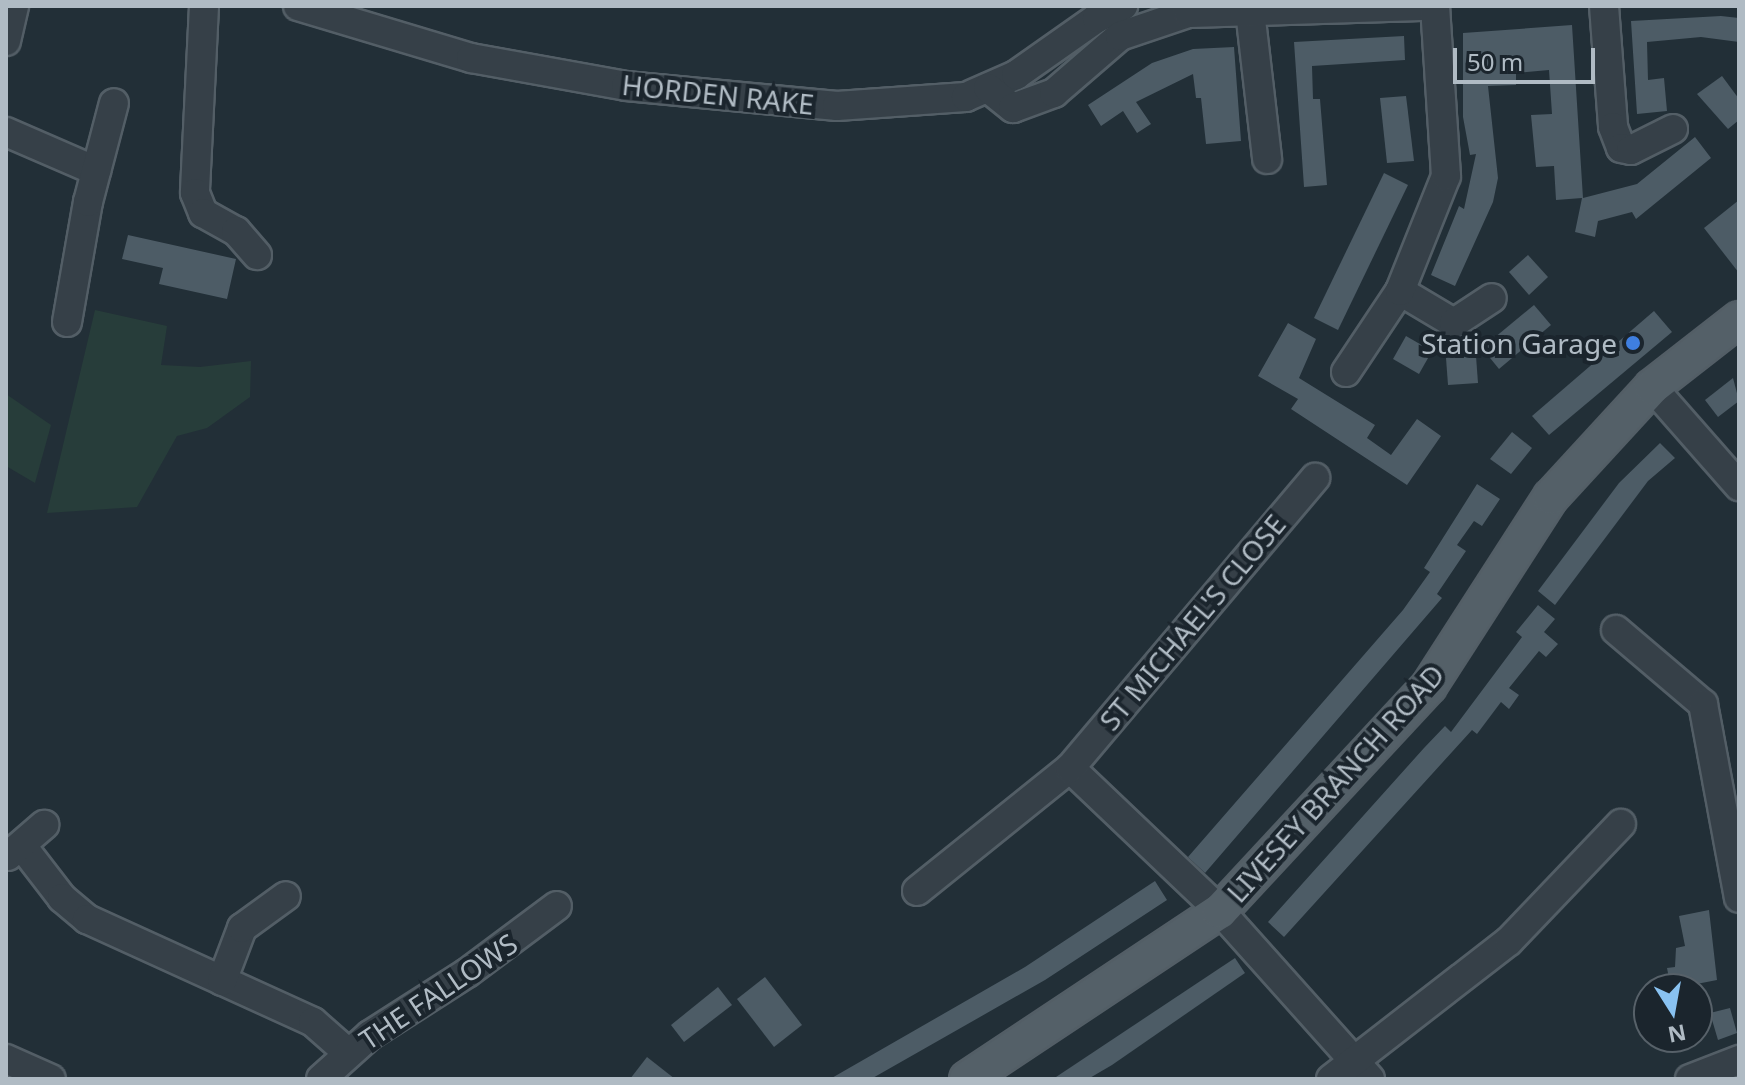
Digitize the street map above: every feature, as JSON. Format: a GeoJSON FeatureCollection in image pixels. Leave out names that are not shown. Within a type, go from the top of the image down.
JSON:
{"type":"FeatureCollection","features":[{"type":"Feature","properties":{"kind":"main road","name":"LIVESEY BRANCH ROAD"},"geometry":{"type":"LineString","coordinates":[[967,1079],[1220,911],[1429,686],[1551,497],[1652,387],[1739,319]]}},
{"type":"Feature","properties":{"kind":"street"},"geometry":{"type":"LineString","coordinates":[[6,41],[14,6]]}},
{"type":"Feature","properties":{"kind":"street"},"geometry":{"type":"LineString","coordinates":[[204,6],[195,193],[203,213],[236,231],[257,255]]}},
{"type":"Feature","properties":{"kind":"street","name":"HORDEN RAKE"},"geometry":{"type":"LineString","coordinates":[[298,6],[471,58],[626,86],[837,106],[940,101],[988,88],[1123,6]]}},
{"type":"Feature","properties":{"kind":"street"},"geometry":{"type":"LineString","coordinates":[[988,88],[1013,108],[1054,93],[1120,36],[1188,13],[1424,6]]}},
{"type":"Feature","properties":{"kind":"street"},"geometry":{"type":"LineString","coordinates":[[1346,372],[1400,291],[1446,176],[1435,6]]}},
{"type":"Feature","properties":{"kind":"street"},"geometry":{"type":"LineString","coordinates":[[1604,6],[1613,127],[1621,148],[1631,150],[1673,129]]}},
{"type":"Feature","properties":{"kind":"street"},"geometry":{"type":"LineString","coordinates":[[1250,11],[1267,159]]}},
{"type":"Feature","properties":{"kind":"street"},"geometry":{"type":"LineString","coordinates":[[67,322],[88,202],[114,103]]}},
{"type":"Feature","properties":{"kind":"street"},"geometry":{"type":"LineString","coordinates":[[6,132],[96,171]]}},
{"type":"Feature","properties":{"kind":"street"},"geometry":{"type":"LineString","coordinates":[[1400,291],[1454,323],[1492,298]]}},
{"type":"Feature","properties":{"kind":"street"},"geometry":{"type":"LineString","coordinates":[[1652,387],[1739,486]]}},
{"type":"Feature","properties":{"kind":"street","name":"ST MICHAEL'S CLOSE"},"geometry":{"type":"LineString","coordinates":[[917,891],[1070,768],[1315,478]]}},
{"type":"Feature","properties":{"kind":"street"},"geometry":{"type":"LineString","coordinates":[[1616,630],[1703,704],[1739,898]]}},
{"type":"Feature","properties":{"kind":"street"},"geometry":{"type":"LineString","coordinates":[[1070,768],[1220,911],[1362,1070]]}},
{"type":"Feature","properties":{"kind":"street"},"geometry":{"type":"LineString","coordinates":[[1331,1079],[1362,1070],[1509,941],[1621,824]]}},
{"type":"Feature","properties":{"kind":"street"},"geometry":{"type":"LineString","coordinates":[[44,825],[14,852],[87,919],[313,1022],[347,1052]]}},
{"type":"Feature","properties":{"kind":"street"},"geometry":{"type":"LineString","coordinates":[[222,981],[242,928],[286,896]]}},
{"type":"Feature","properties":{"kind":"street","name":"THE FALLOWS"},"geometry":{"type":"LineString","coordinates":[[321,1079],[347,1052],[557,906]]}},
{"type":"Feature","properties":{"kind":"street"},"geometry":{"type":"LineString","coordinates":[[6,1059],[51,1079]]}},
{"type":"Feature","properties":{"kind":"street"},"geometry":{"type":"LineString","coordinates":[[1690,1079],[1739,1060]]}},
{"type":"Feature","properties":{"kind":"green space"},"geometry":{"type":"Polygon","coordinates":[[[95,310],[167,326],[161,365],[200,367],[251,361],[250,397],[207,428],[177,436],[137,507],[47,513],[95,310]]]}},
{"type":"Feature","properties":{"kind":"green space"},"geometry":{"type":"Polygon","coordinates":[[[6,394],[51,425],[35,483],[6,466],[6,394]]]}},
{"type":"Feature","properties":{"kind":"building"},"geometry":{"type":"Polygon","coordinates":[[[1721,16],[1739,18],[1739,42],[1701,37],[1647,42],[1648,80],[1664,78],[1667,111],[1637,114],[1631,21],[1721,16]]]}},
{"type":"Feature","properties":{"kind":"building"},"geometry":{"type":"Polygon","coordinates":[[[1572,25],[1583,198],[1637,184],[1695,137],[1711,158],[1636,219],[1632,212],[1598,221],[1595,237],[1575,232],[1582,198],[1556,200],[1554,166],[1536,167],[1531,115],[1552,114],[1549,70],[1516,73],[1516,85],[1488,86],[1498,178],[1493,202],[1455,286],[1431,275],[1459,206],[1464,209],[1476,154],[1470,155],[1463,117],[1463,33],[1572,25]]]}},
{"type":"Feature","properties":{"kind":"building"},"geometry":{"type":"Polygon","coordinates":[[[1404,36],[1405,60],[1312,66],[1313,99],[1320,99],[1327,185],[1304,187],[1294,42],[1404,36]]]}},
{"type":"Feature","properties":{"kind":"building"},"geometry":{"type":"Polygon","coordinates":[[[1234,47],[1241,141],[1206,144],[1201,98],[1196,98],[1193,74],[1136,102],[1151,124],[1137,133],[1123,111],[1101,126],[1088,105],[1152,63],[1193,49],[1234,47]]]}},
{"type":"Feature","properties":{"kind":"building"},"geometry":{"type":"Polygon","coordinates":[[[1722,76],[1739,99],[1739,120],[1728,129],[1697,94],[1722,76]]]}},
{"type":"Feature","properties":{"kind":"building"},"geometry":{"type":"Polygon","coordinates":[[[1406,96],[1414,161],[1387,163],[1380,98],[1406,96]]]}},
{"type":"Feature","properties":{"kind":"building"},"geometry":{"type":"Polygon","coordinates":[[[1384,173],[1408,185],[1338,330],[1314,318],[1384,173]]]}},
{"type":"Feature","properties":{"kind":"building"},"geometry":{"type":"Polygon","coordinates":[[[1739,200],[1739,273],[1704,228],[1739,200]]]}},
{"type":"Feature","properties":{"kind":"building"},"geometry":{"type":"Polygon","coordinates":[[[128,235],[236,259],[227,299],[159,284],[163,268],[122,259],[128,235]]]}},
{"type":"Feature","properties":{"kind":"building"},"geometry":{"type":"Polygon","coordinates":[[[1528,255],[1548,277],[1529,295],[1509,272],[1528,255]]]}},
{"type":"Feature","properties":{"kind":"building"},"geometry":{"type":"Polygon","coordinates":[[[1534,305],[1551,325],[1499,369],[1482,348],[1534,305]]]}},
{"type":"Feature","properties":{"kind":"building"},"geometry":{"type":"Polygon","coordinates":[[[1654,311],[1672,332],[1549,435],[1532,416],[1654,311]]]}},
{"type":"Feature","properties":{"kind":"building"},"geometry":{"type":"Polygon","coordinates":[[[1288,323],[1316,339],[1299,378],[1375,425],[1367,438],[1391,455],[1417,419],[1441,436],[1407,485],[1291,409],[1298,399],[1258,376],[1288,323]]]}},
{"type":"Feature","properties":{"kind":"building"},"geometry":{"type":"Polygon","coordinates":[[[1406,336],[1432,351],[1419,374],[1393,359],[1406,336]]]}},
{"type":"Feature","properties":{"kind":"building"},"geometry":{"type":"Polygon","coordinates":[[[1476,356],[1478,383],[1448,385],[1446,358],[1476,356]]]}},
{"type":"Feature","properties":{"kind":"building"},"geometry":{"type":"Polygon","coordinates":[[[1733,378],[1739,401],[1718,417],[1705,400],[1733,378]]]}},
{"type":"Feature","properties":{"kind":"building"},"geometry":{"type":"Polygon","coordinates":[[[1512,432],[1532,448],[1511,474],[1490,459],[1512,432]]]}},
{"type":"Feature","properties":{"kind":"building"},"geometry":{"type":"Polygon","coordinates":[[[1660,443],[1675,458],[1648,481],[1555,605],[1538,591],[1619,483],[1660,443]]]}},
{"type":"Feature","properties":{"kind":"building"},"geometry":{"type":"Polygon","coordinates":[[[1477,484],[1500,499],[1482,526],[1474,521],[1457,545],[1466,551],[1437,594],[1442,598],[1205,873],[1188,857],[1403,610],[1430,572],[1424,568],[1477,484]]]}},
{"type":"Feature","properties":{"kind":"building"},"geometry":{"type":"Polygon","coordinates":[[[1538,605],[1555,619],[1544,632],[1558,644],[1546,657],[1539,651],[1509,688],[1519,695],[1509,709],[1501,702],[1477,734],[1472,730],[1284,937],[1268,922],[1445,726],[1451,732],[1522,637],[1516,632],[1538,605]]]}},
{"type":"Feature","properties":{"kind":"building"},"geometry":{"type":"Polygon","coordinates":[[[1155,881],[1167,900],[1045,980],[871,1079],[830,1079],[1025,967],[1155,881]]]}},
{"type":"Feature","properties":{"kind":"building"},"geometry":{"type":"Polygon","coordinates":[[[1709,910],[1717,980],[1713,981],[1713,973],[1668,973],[1667,968],[1675,967],[1676,948],[1685,946],[1679,916],[1709,910]]]}},
{"type":"Feature","properties":{"kind":"building"},"geometry":{"type":"Polygon","coordinates":[[[1235,958],[1245,973],[1112,1065],[1088,1079],[1053,1079],[1235,958]]]}},
{"type":"Feature","properties":{"kind":"building"},"geometry":{"type":"Polygon","coordinates":[[[765,977],[802,1025],[774,1047],[737,999],[765,977]]]}},
{"type":"Feature","properties":{"kind":"building"},"geometry":{"type":"Polygon","coordinates":[[[718,987],[732,1005],[684,1042],[671,1025],[718,987]]]}},
{"type":"Feature","properties":{"kind":"building"},"geometry":{"type":"Polygon","coordinates":[[[1730,1008],[1737,1033],[1718,1040],[1713,1012],[1730,1008]]]}},
{"type":"Feature","properties":{"kind":"building"},"geometry":{"type":"Polygon","coordinates":[[[647,1057],[675,1079],[630,1079],[647,1057]]]}},
{"type":"Feature","properties":{"kind":"place","name":"Station Garage"},"geometry":{"type":"Point","coordinates":[1633,343]}}]}
